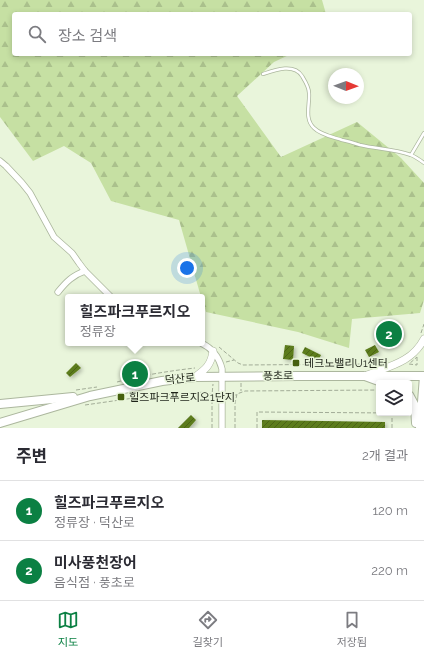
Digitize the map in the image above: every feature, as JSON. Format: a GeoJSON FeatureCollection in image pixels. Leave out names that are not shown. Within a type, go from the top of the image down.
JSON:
{"type":"FeatureCollection","features":[{"type":"Feature","properties":{"kind":"main road"},"geometry":{"type":"LineString","coordinates":[[365,376],[376,380]]}},
{"type":"Feature","properties":{"kind":"main road","name":"풍초로"},"geometry":{"type":"LineString","coordinates":[[223,377],[424,376]]}},
{"type":"Feature","properties":{"kind":"main road"},"geometry":{"type":"LineString","coordinates":[[420,428],[424,376]]}},
{"type":"Feature","properties":{"kind":"main road","name":"덕산로"},"geometry":{"type":"LineString","coordinates":[[0,423],[90,396],[162,381],[195,377],[223,377]]}},
{"type":"Feature","properties":{"kind":"main road","name":"덕산로"},"geometry":{"type":"LineString","coordinates":[[0,404],[90,396]]}},
{"type":"Feature","properties":{"kind":"main road"},"geometry":{"type":"LineString","coordinates":[[412,400],[415,406],[417,428]]}},
{"type":"Feature","properties":{"kind":"street"},"geometry":{"type":"LineString","coordinates":[[0,161],[30,193],[54,237],[72,253],[85,271],[108,294]]}},
{"type":"Feature","properties":{"kind":"street"},"geometry":{"type":"LineString","coordinates":[[58,292],[72,277],[85,271]]}},
{"type":"Feature","properties":{"kind":"street"},"geometry":{"type":"LineString","coordinates":[[365,376],[405,360],[412,355],[424,339]]}},
{"type":"Feature","properties":{"kind":"street"},"geometry":{"type":"LineString","coordinates":[[205,345],[213,351],[221,365],[223,377],[222,428]]}},
{"type":"Feature","properties":{"kind":"street"},"geometry":{"type":"LineString","coordinates":[[195,377],[208,367],[213,351]]}},
{"type":"Feature","properties":{"kind":"lane"},"geometry":{"type":"LineString","coordinates":[[263,74],[285,68],[295,69],[300,72],[306,83],[309,94],[309,120],[314,128],[319,132],[360,145],[411,155],[424,163]]}},
{"type":"Feature","properties":{"kind":"lane"},"geometry":{"type":"LineString","coordinates":[[411,155],[424,133]]}},
{"type":"Feature","properties":{"kind":"lane"},"geometry":{"type":"LineString","coordinates":[[422,411],[423,428]]}},
{"type":"Feature","properties":{"kind":"path"},"geometry":{"type":"LineString","coordinates":[[417,357],[417,365],[408,364],[413,361],[417,357]]}},
{"type":"Feature","properties":{"kind":"path"},"geometry":{"type":"LineString","coordinates":[[236,361],[240,365],[376,364]]}},
{"type":"Feature","properties":{"kind":"path"},"geometry":{"type":"LineString","coordinates":[[118,382],[152,374],[198,368]]}},
{"type":"Feature","properties":{"kind":"path"},"geometry":{"type":"LineString","coordinates":[[74,390],[96,387]]}},
{"type":"Feature","properties":{"kind":"path"},"geometry":{"type":"LineString","coordinates":[[235,428],[236,399],[238,394],[245,390],[376,390]]}},
{"type":"Feature","properties":{"kind":"path"},"geometry":{"type":"LineString","coordinates":[[84,406],[148,396],[206,392],[212,395],[212,428]]}},
{"type":"Feature","properties":{"kind":"path"},"geometry":{"type":"LineString","coordinates":[[257,428],[257,412],[392,413],[392,428]]}},
{"type":"Feature","properties":{"kind":"green space"},"geometry":{"type":"Polygon","coordinates":[[[0,0],[322,0],[325,12],[12,12],[12,56],[287,56],[274,62],[237,96],[281,157],[357,122],[401,158],[424,183],[424,300],[420,313],[352,319],[349,348],[298,332],[206,312],[205,294],[200,294],[179,220],[111,201],[91,163],[64,146],[33,161],[0,117],[0,0]]]}},
{"type":"Feature","properties":{"kind":"building"},"geometry":{"type":"Polygon","coordinates":[[[397,324],[402,335],[385,343],[380,332],[397,324]]]}},
{"type":"Feature","properties":{"kind":"building"},"geometry":{"type":"Polygon","coordinates":[[[285,345],[294,346],[293,360],[283,359],[285,345]]]}},
{"type":"Feature","properties":{"kind":"building"},"geometry":{"type":"Polygon","coordinates":[[[375,345],[379,352],[369,357],[365,350],[375,345]]]}},
{"type":"Feature","properties":{"kind":"building"},"geometry":{"type":"Polygon","coordinates":[[[305,347],[321,355],[318,361],[302,353],[305,347]]]}},
{"type":"Feature","properties":{"kind":"building"},"geometry":{"type":"Polygon","coordinates":[[[76,363],[81,368],[70,377],[66,373],[76,363]]]}},
{"type":"Feature","properties":{"kind":"building"},"geometry":{"type":"Polygon","coordinates":[[[191,415],[196,420],[189,428],[178,428],[191,415]]]}},
{"type":"Feature","properties":{"kind":"building"},"geometry":{"type":"Polygon","coordinates":[[[262,420],[385,422],[385,428],[262,428],[262,420]]]}},
{"type":"Feature","properties":{"kind":"place","name":"미사풍천장어"},"geometry":{"type":"Point","coordinates":[389,334]}},
{"type":"Feature","properties":{"kind":"place","name":"테크노밸리U1센터"},"geometry":{"type":"Point","coordinates":[296,363]}},
{"type":"Feature","properties":{"kind":"place","name":"힐즈파크푸르지오"},"geometry":{"type":"Point","coordinates":[135,374]}},
{"type":"Feature","properties":{"kind":"place","name":"힐즈파크푸르지오1단지"},"geometry":{"type":"Point","coordinates":[121,397]}}]}
